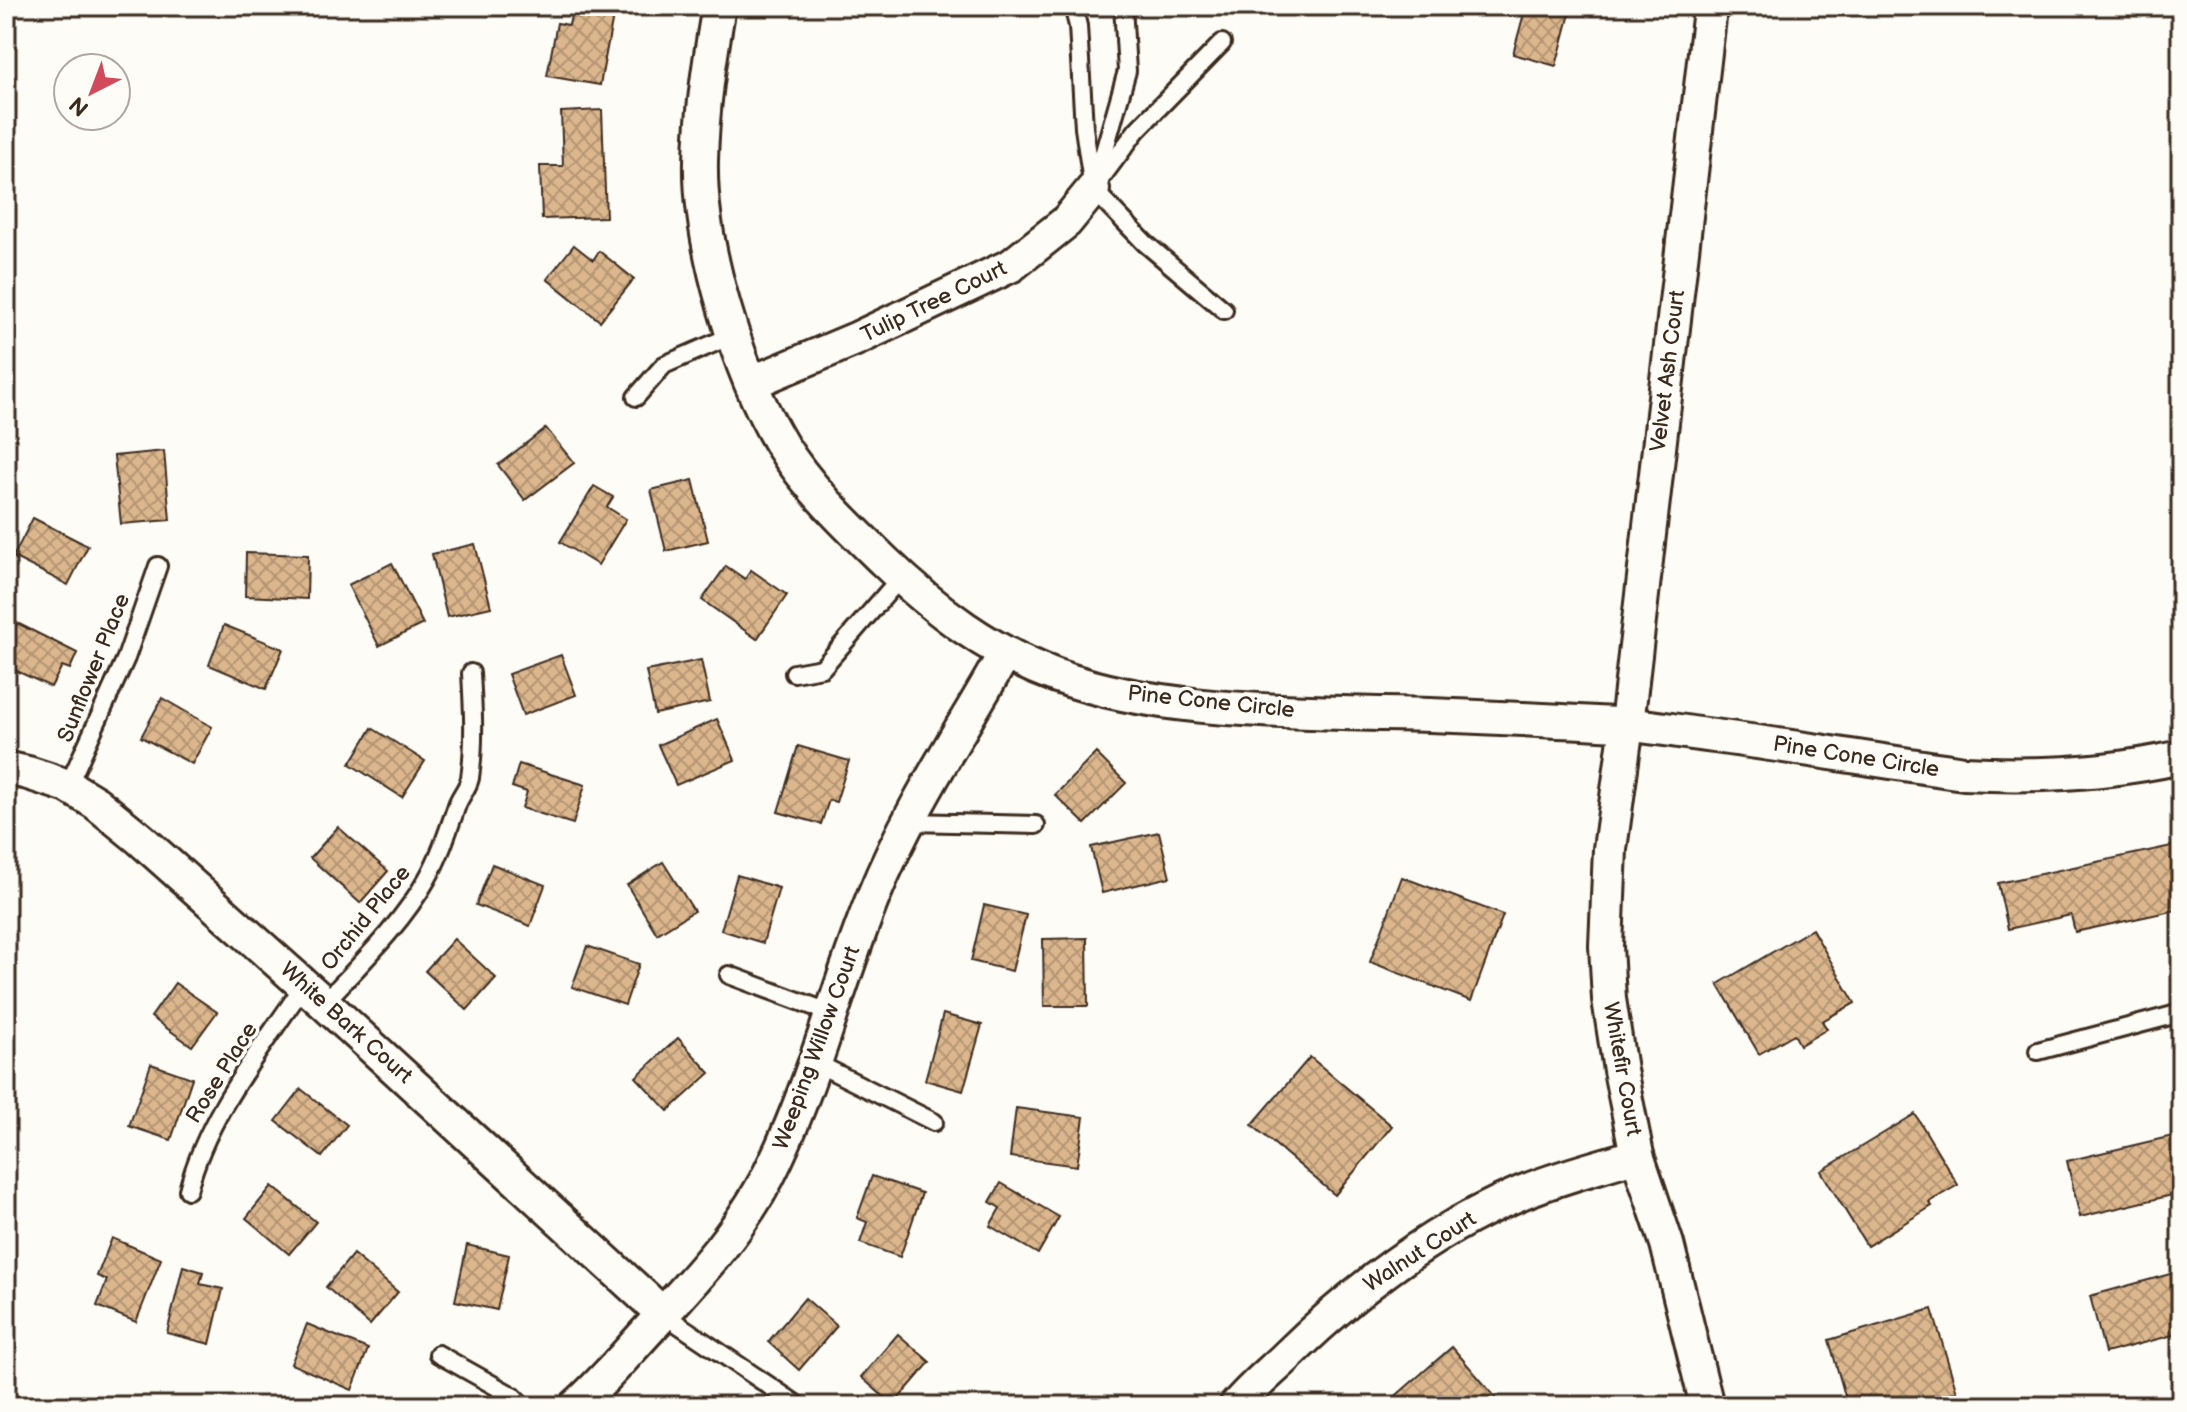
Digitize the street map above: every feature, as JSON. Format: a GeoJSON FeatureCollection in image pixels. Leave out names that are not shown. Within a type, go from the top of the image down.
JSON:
{"type":"FeatureCollection","features":[{"type":"Feature","properties":{"kind":"street","name":"Pine Cone Circle"},"geometry":{"type":"LineString","coordinates":[[719,6],[705,86],[701,166],[706,227],[727,318],[772,426],[798,468],[851,529],[901,577],[972,634],[1004,655],[1070,680],[1115,692],[1171,701],[1268,711],[1627,724],[1964,773],[2001,775],[2109,769],[2181,757]]}},
{"type":"Feature","properties":{"kind":"street","name":"Velvet Ash Court"},"geometry":{"type":"LineString","coordinates":[[1627,724],[1709,18]]}},
{"type":"Feature","properties":{"kind":"street","name":"Tulip Tree Court"},"geometry":{"type":"LineString","coordinates":[[753,382],[872,332],[1012,265],[1066,222],[1093,189]]}},
{"type":"Feature","properties":{"kind":"street","name":"Weeping Willow Court"},"geometry":{"type":"LineString","coordinates":[[576,1406],[714,1256],[748,1210],[775,1164],[875,892],[910,822],[1004,655]]}},
{"type":"Feature","properties":{"kind":"street","name":"Whitefir Court"},"geometry":{"type":"LineString","coordinates":[[1627,724],[1610,849],[1606,946],[1609,999],[1637,1155],[1667,1244],[1707,1406]]}},
{"type":"Feature","properties":{"kind":"street","name":"White Bark Court"},"geometry":{"type":"LineString","coordinates":[[6,768],[68,786],[96,803],[139,838],[663,1314]]}},
{"type":"Feature","properties":{"kind":"street","name":"Walnut Court"},"geometry":{"type":"LineString","coordinates":[[1236,1406],[1310,1333],[1374,1279],[1419,1248],[1518,1194],[1637,1155]]}},
{"type":"Feature","properties":{"kind":"lane"},"geometry":{"type":"LineString","coordinates":[[1073,6],[1078,26],[1084,128],[1093,189],[1145,243],[1224,310]]}},
{"type":"Feature","properties":{"kind":"lane"},"geometry":{"type":"LineString","coordinates":[[1093,189],[1127,71],[1123,6]]}},
{"type":"Feature","properties":{"kind":"lane"},"geometry":{"type":"LineString","coordinates":[[1093,189],[1137,130],[1222,43]]}},
{"type":"Feature","properties":{"kind":"lane"},"geometry":{"type":"LineString","coordinates":[[636,397],[664,365],[733,335]]}},
{"type":"Feature","properties":{"kind":"lane","name":"Sunflower Place"},"geometry":{"type":"LineString","coordinates":[[68,786],[126,658],[158,566]]}},
{"type":"Feature","properties":{"kind":"lane"},"geometry":{"type":"LineString","coordinates":[[794,673],[822,668],[901,577]]}},
{"type":"Feature","properties":{"kind":"lane","name":"Orchid Place"},"geometry":{"type":"LineString","coordinates":[[314,994],[394,924],[425,882],[441,853],[458,803],[469,782],[473,739],[471,673]]}},
{"type":"Feature","properties":{"kind":"lane"},"geometry":{"type":"LineString","coordinates":[[910,822],[1036,825]]}},
{"type":"Feature","properties":{"kind":"lane"},"geometry":{"type":"LineString","coordinates":[[729,975],[831,1013]]}},
{"type":"Feature","properties":{"kind":"lane","name":"Rose Place"},"geometry":{"type":"LineString","coordinates":[[188,1190],[203,1145],[233,1090],[314,994]]}},
{"type":"Feature","properties":{"kind":"lane"},"geometry":{"type":"LineString","coordinates":[[2038,1051],[2181,1013]]}},
{"type":"Feature","properties":{"kind":"lane"},"geometry":{"type":"LineString","coordinates":[[814,1062],[934,1122]]}},
{"type":"Feature","properties":{"kind":"lane"},"geometry":{"type":"LineString","coordinates":[[663,1314],[799,1406]]}},
{"type":"Feature","properties":{"kind":"lane"},"geometry":{"type":"LineString","coordinates":[[438,1354],[513,1396],[523,1406]]}},
{"type":"Feature","properties":{"kind":"building"},"geometry":{"type":"Polygon","coordinates":[[[573,6],[615,6],[600,85],[547,76],[557,23],[569,25],[573,6]]]}},
{"type":"Feature","properties":{"kind":"building"},"geometry":{"type":"Polygon","coordinates":[[[1526,6],[1572,6],[1556,66],[1513,54],[1526,6]]]}},
{"type":"Feature","properties":{"kind":"building"},"geometry":{"type":"Polygon","coordinates":[[[602,110],[606,217],[542,219],[540,166],[563,166],[561,112],[602,110]]]}},
{"type":"Feature","properties":{"kind":"building"},"geometry":{"type":"Polygon","coordinates":[[[574,245],[593,260],[599,251],[634,279],[600,321],[547,279],[574,245]]]}},
{"type":"Feature","properties":{"kind":"building"},"geometry":{"type":"Polygon","coordinates":[[[546,428],[574,463],[525,500],[498,465],[546,428]]]}},
{"type":"Feature","properties":{"kind":"building"},"geometry":{"type":"Polygon","coordinates":[[[164,451],[170,520],[121,524],[114,456],[164,451]]]}},
{"type":"Feature","properties":{"kind":"building"},"geometry":{"type":"Polygon","coordinates":[[[693,480],[708,541],[666,551],[651,490],[693,480]]]}},
{"type":"Feature","properties":{"kind":"building"},"geometry":{"type":"Polygon","coordinates":[[[594,486],[613,497],[607,507],[626,519],[598,565],[560,542],[594,486]]]}},
{"type":"Feature","properties":{"kind":"building"},"geometry":{"type":"Polygon","coordinates":[[[33,518],[88,546],[68,585],[13,557],[33,518]]]}},
{"type":"Feature","properties":{"kind":"building"},"geometry":{"type":"Polygon","coordinates":[[[475,544],[491,607],[447,617],[432,554],[475,544]]]}},
{"type":"Feature","properties":{"kind":"building"},"geometry":{"type":"Polygon","coordinates":[[[246,553],[308,555],[307,599],[245,596],[246,553]]]}},
{"type":"Feature","properties":{"kind":"building"},"geometry":{"type":"Polygon","coordinates":[[[392,563],[423,624],[379,646],[348,585],[392,563]]]}},
{"type":"Feature","properties":{"kind":"building"},"geometry":{"type":"Polygon","coordinates":[[[726,566],[745,579],[751,570],[787,595],[757,639],[702,600],[726,566]]]}},
{"type":"Feature","properties":{"kind":"building"},"geometry":{"type":"Polygon","coordinates":[[[17,623],[77,653],[70,669],[62,666],[51,687],[6,666],[6,647],[17,623]]]}},
{"type":"Feature","properties":{"kind":"building"},"geometry":{"type":"Polygon","coordinates":[[[224,625],[283,649],[266,689],[209,665],[224,625]]]}},
{"type":"Feature","properties":{"kind":"building"},"geometry":{"type":"Polygon","coordinates":[[[561,655],[576,695],[523,715],[508,674],[561,655]]]}},
{"type":"Feature","properties":{"kind":"building"},"geometry":{"type":"Polygon","coordinates":[[[701,660],[710,702],[655,714],[646,671],[701,660]]]}},
{"type":"Feature","properties":{"kind":"building"},"geometry":{"type":"Polygon","coordinates":[[[162,698],[212,727],[192,764],[141,737],[162,698]]]}},
{"type":"Feature","properties":{"kind":"building"},"geometry":{"type":"Polygon","coordinates":[[[717,719],[735,760],[676,785],[658,745],[717,719]]]}},
{"type":"Feature","properties":{"kind":"building"},"geometry":{"type":"Polygon","coordinates":[[[372,728],[425,761],[402,797],[350,764],[372,728]]]}},
{"type":"Feature","properties":{"kind":"building"},"geometry":{"type":"Polygon","coordinates":[[[798,746],[849,761],[836,802],[829,800],[821,824],[778,812],[798,746]]]}},
{"type":"Feature","properties":{"kind":"building"},"geometry":{"type":"Polygon","coordinates":[[[1096,753],[1126,783],[1085,824],[1055,795],[1096,753]]]}},
{"type":"Feature","properties":{"kind":"building"},"geometry":{"type":"Polygon","coordinates":[[[519,764],[585,785],[573,824],[522,808],[527,792],[512,787],[519,764]]]}},
{"type":"Feature","properties":{"kind":"building"},"geometry":{"type":"Polygon","coordinates":[[[338,827],[388,871],[360,903],[310,858],[338,827]]]}},
{"type":"Feature","properties":{"kind":"building"},"geometry":{"type":"Polygon","coordinates":[[[1159,832],[1170,877],[1102,893],[1091,847],[1159,832]]]}},
{"type":"Feature","properties":{"kind":"building"},"geometry":{"type":"Polygon","coordinates":[[[2181,844],[2181,909],[2075,932],[2071,915],[2008,929],[1998,883],[2181,844]]]}},
{"type":"Feature","properties":{"kind":"building"},"geometry":{"type":"Polygon","coordinates":[[[663,862],[694,911],[657,934],[627,885],[663,862]]]}},
{"type":"Feature","properties":{"kind":"building"},"geometry":{"type":"Polygon","coordinates":[[[492,864],[545,885],[530,926],[476,905],[492,864]]]}},
{"type":"Feature","properties":{"kind":"building"},"geometry":{"type":"Polygon","coordinates":[[[737,875],[779,888],[763,943],[721,930],[737,875]]]}},
{"type":"Feature","properties":{"kind":"building"},"geometry":{"type":"Polygon","coordinates":[[[1402,877],[1503,915],[1471,1001],[1370,962],[1402,877]]]}},
{"type":"Feature","properties":{"kind":"building"},"geometry":{"type":"Polygon","coordinates":[[[984,905],[1026,915],[1012,971],[971,961],[984,905]]]}},
{"type":"Feature","properties":{"kind":"building"},"geometry":{"type":"Polygon","coordinates":[[[1812,929],[1855,1003],[1822,1021],[1827,1029],[1800,1045],[1794,1034],[1759,1054],[1718,984],[1812,929]]]}},
{"type":"Feature","properties":{"kind":"building"},"geometry":{"type":"Polygon","coordinates":[[[1087,938],[1088,1006],[1044,1006],[1043,939],[1087,938]]]}},
{"type":"Feature","properties":{"kind":"building"},"geometry":{"type":"Polygon","coordinates":[[[454,939],[496,978],[467,1010],[425,971],[454,939]]]}},
{"type":"Feature","properties":{"kind":"building"},"geometry":{"type":"Polygon","coordinates":[[[587,946],[639,964],[625,1005],[572,987],[587,946]]]}},
{"type":"Feature","properties":{"kind":"building"},"geometry":{"type":"Polygon","coordinates":[[[175,983],[217,1012],[192,1046],[151,1017],[175,983]]]}},
{"type":"Feature","properties":{"kind":"building"},"geometry":{"type":"Polygon","coordinates":[[[943,1014],[982,1025],[963,1091],[925,1080],[943,1014]]]}},
{"type":"Feature","properties":{"kind":"building"},"geometry":{"type":"Polygon","coordinates":[[[678,1038],[710,1073],[668,1111],[636,1077],[678,1038]]]}},
{"type":"Feature","properties":{"kind":"building"},"geometry":{"type":"Polygon","coordinates":[[[1310,1057],[1392,1126],[1335,1195],[1252,1125],[1310,1057]]]}},
{"type":"Feature","properties":{"kind":"building"},"geometry":{"type":"Polygon","coordinates":[[[151,1064],[192,1078],[171,1140],[129,1126],[151,1064]]]}},
{"type":"Feature","properties":{"kind":"building"},"geometry":{"type":"Polygon","coordinates":[[[301,1089],[347,1125],[322,1157],[276,1121],[301,1089]]]}},
{"type":"Feature","properties":{"kind":"building"},"geometry":{"type":"Polygon","coordinates":[[[1016,1108],[1084,1117],[1077,1166],[1010,1157],[1016,1108]]]}},
{"type":"Feature","properties":{"kind":"building"},"geometry":{"type":"Polygon","coordinates":[[[1915,1114],[1958,1185],[1929,1202],[1932,1206],[1867,1246],[1821,1171],[1915,1114]]]}},
{"type":"Feature","properties":{"kind":"building"},"geometry":{"type":"Polygon","coordinates":[[[2181,1134],[2181,1193],[2080,1217],[2067,1161],[2181,1134]]]}},
{"type":"Feature","properties":{"kind":"building"},"geometry":{"type":"Polygon","coordinates":[[[872,1176],[922,1193],[900,1257],[860,1243],[867,1222],[857,1218],[872,1176]]]}},
{"type":"Feature","properties":{"kind":"building"},"geometry":{"type":"Polygon","coordinates":[[[1001,1183],[1059,1217],[1038,1254],[990,1226],[1000,1208],[990,1202],[1001,1183]]]}},
{"type":"Feature","properties":{"kind":"building"},"geometry":{"type":"Polygon","coordinates":[[[272,1186],[316,1222],[289,1254],[246,1218],[272,1186]]]}},
{"type":"Feature","properties":{"kind":"building"},"geometry":{"type":"Polygon","coordinates":[[[112,1238],[161,1259],[136,1322],[97,1306],[107,1280],[97,1276],[112,1238]]]}},
{"type":"Feature","properties":{"kind":"building"},"geometry":{"type":"Polygon","coordinates":[[[467,1245],[509,1255],[497,1310],[455,1301],[467,1245]]]}},
{"type":"Feature","properties":{"kind":"building"},"geometry":{"type":"Polygon","coordinates":[[[353,1254],[398,1292],[370,1325],[326,1287],[353,1254]]]}},
{"type":"Feature","properties":{"kind":"building"},"geometry":{"type":"Polygon","coordinates":[[[183,1266],[203,1272],[200,1284],[223,1289],[210,1344],[167,1333],[183,1266]]]}},
{"type":"Feature","properties":{"kind":"building"},"geometry":{"type":"Polygon","coordinates":[[[2181,1271],[2181,1333],[2105,1353],[2090,1296],[2181,1271]]]}},
{"type":"Feature","properties":{"kind":"building"},"geometry":{"type":"Polygon","coordinates":[[[805,1298],[837,1326],[799,1370],[768,1342],[805,1298]]]}},
{"type":"Feature","properties":{"kind":"building"},"geometry":{"type":"Polygon","coordinates":[[[1932,1309],[1957,1392],[1910,1406],[1848,1406],[1829,1340],[1932,1309]]]}},
{"type":"Feature","properties":{"kind":"building"},"geometry":{"type":"Polygon","coordinates":[[[307,1324],[368,1349],[352,1390],[291,1364],[307,1324]]]}},
{"type":"Feature","properties":{"kind":"building"},"geometry":{"type":"Polygon","coordinates":[[[898,1334],[930,1362],[893,1405],[861,1377],[898,1334]]]}},
{"type":"Feature","properties":{"kind":"building"},"geometry":{"type":"Polygon","coordinates":[[[1452,1347],[1503,1406],[1397,1406],[1391,1400],[1452,1347]]]}}]}
